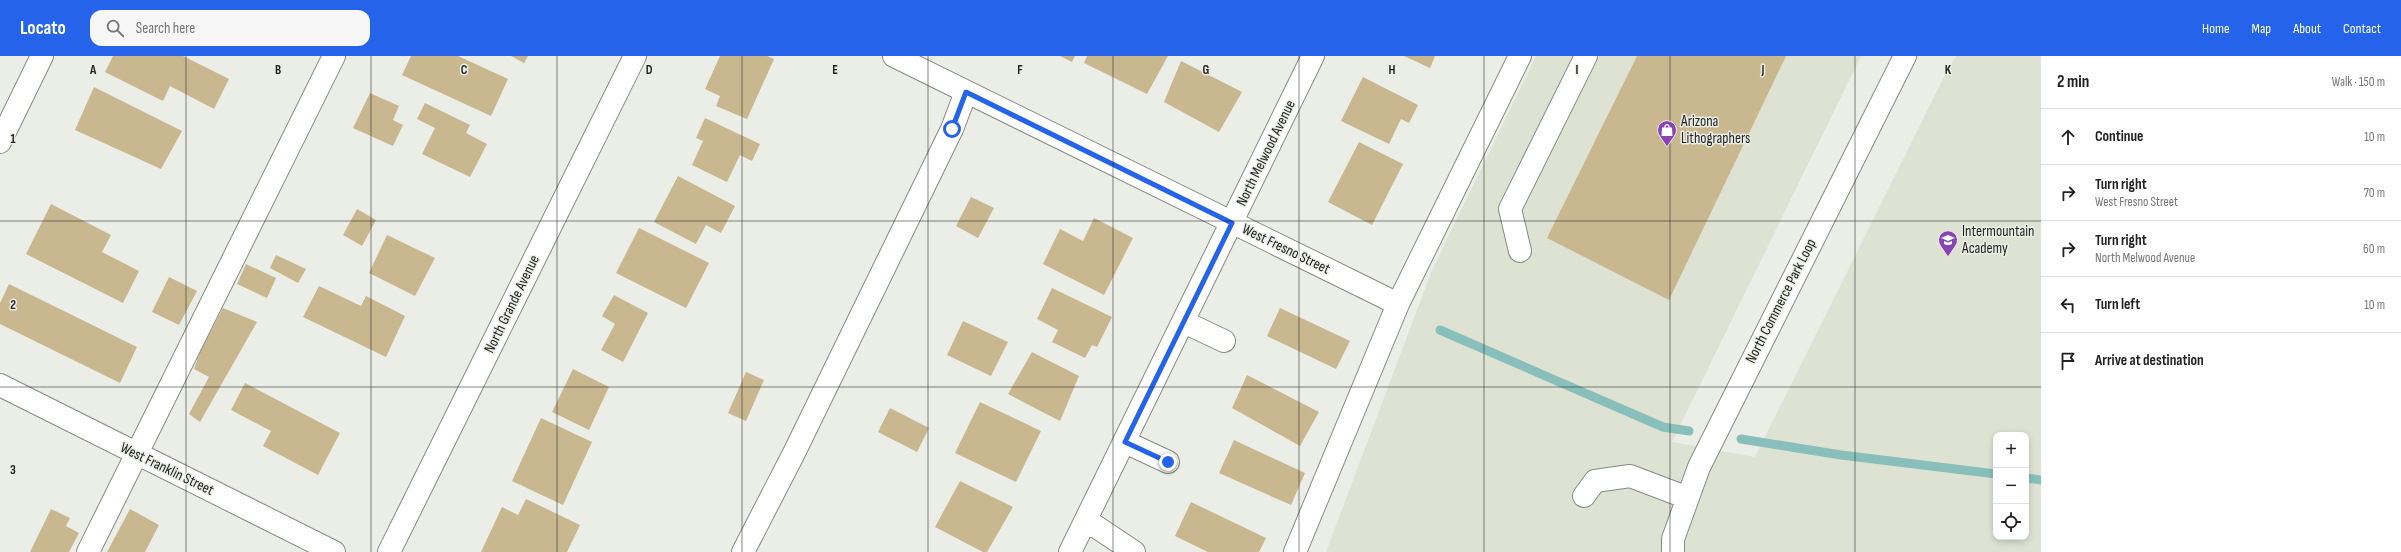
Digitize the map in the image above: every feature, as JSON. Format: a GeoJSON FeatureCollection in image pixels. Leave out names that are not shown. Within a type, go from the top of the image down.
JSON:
{"type":"FeatureCollection","features":[{"type":"Feature","properties":{"kind":"street"},"geometry":{"type":"LineString","coordinates":[[0,142],[42,56]]}},
{"type":"Feature","properties":{"kind":"street"},"geometry":{"type":"LineString","coordinates":[[88,552],[334,56]]}},
{"type":"Feature","properties":{"kind":"street","name":"North Grande Avenue"},"geometry":{"type":"LineString","coordinates":[[389,552],[635,56]]}},
{"type":"Feature","properties":{"kind":"street","name":"West Fresno Street"},"geometry":{"type":"LineString","coordinates":[[894,56],[1398,304]]}},
{"type":"Feature","properties":{"kind":"street","name":"North Melwood Avenue"},"geometry":{"type":"LineString","coordinates":[[1070,552],[1184,322],[1312,56]]}},
{"type":"Feature","properties":{"kind":"street"},"geometry":{"type":"LineString","coordinates":[[1295,552],[1398,304],[1520,56]]}},
{"type":"Feature","properties":{"kind":"street"},"geometry":{"type":"LineString","coordinates":[[1520,251],[1510,209],[1586,56]]}},
{"type":"Feature","properties":{"kind":"street","name":"North Commerce Park Loop"},"geometry":{"type":"LineString","coordinates":[[1673,552],[1673,539],[1699,467],[1905,56]]}},
{"type":"Feature","properties":{"kind":"street"},"geometry":{"type":"LineString","coordinates":[[743,552],[797,446],[945,143],[966,92]]}},
{"type":"Feature","properties":{"kind":"street"},"geometry":{"type":"LineString","coordinates":[[1184,322],[1224,341]]}},
{"type":"Feature","properties":{"kind":"street","name":"West Franklin Street"},"geometry":{"type":"LineString","coordinates":[[0,385],[334,552]]}},
{"type":"Feature","properties":{"kind":"street"},"geometry":{"type":"LineString","coordinates":[[1125,442],[1168,462]]}},
{"type":"Feature","properties":{"kind":"street"},"geometry":{"type":"LineString","coordinates":[[1584,496],[1595,481],[1630,476],[1688,498]]}},
{"type":"Feature","properties":{"kind":"street"},"geometry":{"type":"LineString","coordinates":[[1086,520],[1134,552]]}},
{"type":"Feature","properties":{"kind":"shaded area"},"geometry":{"type":"Polygon","coordinates":[[[1536,56],[1861,56],[1672,442],[1755,457],[1943,79],[1956,56],[2041,56],[2041,552],[1326,552],[1432,270],[1536,56]]]}},
{"type":"Feature","properties":{"kind":"building"},"geometry":{"type":"Polygon","coordinates":[[[113,56],[183,56],[229,79],[214,109],[170,86],[163,101],[105,72],[113,56]]]}},
{"type":"Feature","properties":{"kind":"building"},"geometry":{"type":"Polygon","coordinates":[[[411,56],[458,56],[508,79],[491,116],[402,75],[411,56]]]}},
{"type":"Feature","properties":{"kind":"building"},"geometry":{"type":"Polygon","coordinates":[[[511,56],[528,56],[524,63],[511,56]]]}},
{"type":"Feature","properties":{"kind":"building"},"geometry":{"type":"Polygon","coordinates":[[[720,56],[767,56],[774,59],[747,119],[716,106],[720,96],[705,89],[720,56]]]}},
{"type":"Feature","properties":{"kind":"building"},"geometry":{"type":"Polygon","coordinates":[[[1060,56],[1075,56],[1072,62],[1060,56]]]}},
{"type":"Feature","properties":{"kind":"building"},"geometry":{"type":"Polygon","coordinates":[[[1087,56],[1168,56],[1147,94],[1084,63],[1087,56]]]}},
{"type":"Feature","properties":{"kind":"building"},"geometry":{"type":"Polygon","coordinates":[[[1404,56],[1435,56],[1430,68],[1404,56]]]}},
{"type":"Feature","properties":{"kind":"building","name":"Arizona Lithographers"},"geometry":{"type":"Polygon","coordinates":[[[1637,56],[1786,56],[1669,300],[1547,238],[1637,56]]]}},
{"type":"Feature","properties":{"kind":"building"},"geometry":{"type":"Polygon","coordinates":[[[1181,61],[1242,92],[1219,132],[1164,102],[1181,61]]]}},
{"type":"Feature","properties":{"kind":"building"},"geometry":{"type":"Polygon","coordinates":[[[1363,77],[1418,105],[1409,123],[1401,119],[1389,144],[1341,121],[1363,77]]]}},
{"type":"Feature","properties":{"kind":"building"},"geometry":{"type":"Polygon","coordinates":[[[94,87],[182,131],[161,169],[75,130],[94,87]]]}},
{"type":"Feature","properties":{"kind":"building"},"geometry":{"type":"Polygon","coordinates":[[[370,93],[399,106],[393,120],[403,125],[393,146],[353,128],[370,93]]]}},
{"type":"Feature","properties":{"kind":"building"},"geometry":{"type":"Polygon","coordinates":[[[425,103],[470,125],[466,133],[487,144],[470,177],[422,154],[435,128],[417,119],[425,103]]]}},
{"type":"Feature","properties":{"kind":"building"},"geometry":{"type":"Polygon","coordinates":[[[705,118],[760,144],[752,161],[740,155],[727,182],[692,165],[703,141],[696,138],[705,118]]]}},
{"type":"Feature","properties":{"kind":"building"},"geometry":{"type":"Polygon","coordinates":[[[1359,142],[1403,164],[1372,225],[1328,202],[1359,142]]]}},
{"type":"Feature","properties":{"kind":"building"},"geometry":{"type":"Polygon","coordinates":[[[678,176],[735,206],[721,233],[706,225],[696,244],[654,222],[678,176]]]}},
{"type":"Feature","properties":{"kind":"building"},"geometry":{"type":"Polygon","coordinates":[[[971,197],[994,208],[978,238],[956,226],[971,197]]]}},
{"type":"Feature","properties":{"kind":"building"},"geometry":{"type":"Polygon","coordinates":[[[51,204],[111,235],[102,252],[139,271],[123,303],[26,254],[51,204]]]}},
{"type":"Feature","properties":{"kind":"building"},"geometry":{"type":"Polygon","coordinates":[[[357,209],[376,220],[362,246],[343,235],[357,209]]]}},
{"type":"Feature","properties":{"kind":"building"},"geometry":{"type":"Polygon","coordinates":[[[1094,218],[1133,238],[1104,295],[1043,264],[1060,229],[1083,241],[1094,218]]]}},
{"type":"Feature","properties":{"kind":"building"},"geometry":{"type":"Polygon","coordinates":[[[639,228],[709,263],[686,308],[616,273],[639,228]]]}},
{"type":"Feature","properties":{"kind":"building"},"geometry":{"type":"Polygon","coordinates":[[[387,235],[435,258],[415,296],[369,273],[387,235]]]}},
{"type":"Feature","properties":{"kind":"building"},"geometry":{"type":"Polygon","coordinates":[[[276,255],[306,269],[298,283],[270,268],[276,255]]]}},
{"type":"Feature","properties":{"kind":"building"},"geometry":{"type":"Polygon","coordinates":[[[246,264],[276,278],[267,298],[237,284],[246,264]]]}},
{"type":"Feature","properties":{"kind":"building"},"geometry":{"type":"Polygon","coordinates":[[[169,277],[197,291],[179,325],[152,312],[169,277]]]}},
{"type":"Feature","properties":{"kind":"building"},"geometry":{"type":"Polygon","coordinates":[[[9,284],[137,347],[120,383],[0,324],[0,303],[9,284]]]}},
{"type":"Feature","properties":{"kind":"building"},"geometry":{"type":"Polygon","coordinates":[[[319,286],[361,306],[366,296],[405,316],[386,357],[303,317],[319,286]]]}},
{"type":"Feature","properties":{"kind":"building"},"geometry":{"type":"Polygon","coordinates":[[[1052,288],[1112,317],[1097,347],[1092,345],[1085,358],[1052,342],[1058,330],[1037,319],[1052,288]]]}},
{"type":"Feature","properties":{"kind":"building"},"geometry":{"type":"Polygon","coordinates":[[[614,295],[648,313],[623,362],[601,350],[615,324],[602,316],[614,295]]]}},
{"type":"Feature","properties":{"kind":"building"},"geometry":{"type":"Polygon","coordinates":[[[223,308],[257,322],[200,422],[189,414],[209,377],[194,369],[200,352],[223,308]]]}},
{"type":"Feature","properties":{"kind":"building"},"geometry":{"type":"Polygon","coordinates":[[[1280,308],[1350,341],[1336,369],[1267,336],[1280,308]]]}},
{"type":"Feature","properties":{"kind":"building"},"geometry":{"type":"Polygon","coordinates":[[[963,321],[1008,342],[991,376],[947,355],[963,321]]]}},
{"type":"Feature","properties":{"kind":"building"},"geometry":{"type":"Polygon","coordinates":[[[1032,352],[1079,376],[1060,421],[1008,394],[1032,352]]]}},
{"type":"Feature","properties":{"kind":"building"},"geometry":{"type":"Polygon","coordinates":[[[573,369],[609,387],[589,430],[552,412],[573,369]]]}},
{"type":"Feature","properties":{"kind":"building"},"geometry":{"type":"Polygon","coordinates":[[[746,372],[764,380],[746,421],[728,413],[746,372]]]}},
{"type":"Feature","properties":{"kind":"building"},"geometry":{"type":"Polygon","coordinates":[[[1247,375],[1319,412],[1300,446],[1232,408],[1247,375]]]}},
{"type":"Feature","properties":{"kind":"building"},"geometry":{"type":"Polygon","coordinates":[[[245,383],[340,433],[318,475],[263,446],[271,431],[231,410],[245,383]]]}},
{"type":"Feature","properties":{"kind":"building"},"geometry":{"type":"Polygon","coordinates":[[[980,402],[1041,431],[1016,482],[955,453],[980,402]]]}},
{"type":"Feature","properties":{"kind":"building"},"geometry":{"type":"Polygon","coordinates":[[[890,408],[929,428],[917,452],[878,432],[890,408]]]}},
{"type":"Feature","properties":{"kind":"building"},"geometry":{"type":"Polygon","coordinates":[[[541,418],[592,442],[563,505],[512,481],[541,418]]]}},
{"type":"Feature","properties":{"kind":"building"},"geometry":{"type":"Polygon","coordinates":[[[1234,440],[1305,473],[1291,505],[1219,473],[1234,440]]]}},
{"type":"Feature","properties":{"kind":"building"},"geometry":{"type":"Polygon","coordinates":[[[960,481],[1013,507],[987,552],[983,552],[935,527],[960,481]]]}},
{"type":"Feature","properties":{"kind":"building"},"geometry":{"type":"Polygon","coordinates":[[[526,499],[580,525],[567,552],[481,552],[502,507],[518,515],[526,499]]]}},
{"type":"Feature","properties":{"kind":"building"},"geometry":{"type":"Polygon","coordinates":[[[1191,502],[1266,538],[1259,552],[1208,552],[1175,536],[1191,502]]]}},
{"type":"Feature","properties":{"kind":"building"},"geometry":{"type":"Polygon","coordinates":[[[51,509],[70,518],[66,526],[79,533],[69,552],[30,552],[51,509]]]}},
{"type":"Feature","properties":{"kind":"building"},"geometry":{"type":"Polygon","coordinates":[[[130,509],[159,525],[145,552],[107,552],[130,509]]]}},
{"type":"Feature","properties":{"kind":"waterway"},"geometry":{"type":"LineString","coordinates":[[1440,330],[1663,427],[1689,431]]}},
{"type":"Feature","properties":{"kind":"waterway"},"geometry":{"type":"LineString","coordinates":[[1741,439],[1841,455],[1993,474]]}},
{"type":"Feature","properties":{"kind":"waterway"},"geometry":{"type":"LineString","coordinates":[[2029,478],[2041,480]]}},
{"type":"Feature","properties":{"kind":"place","name":"Arizona Lithographers"},"geometry":{"type":"Point","coordinates":[1667,147]}},
{"type":"Feature","properties":{"kind":"place","name":"Intermountain Academy"},"geometry":{"type":"Point","coordinates":[1948,257]}},
{"type":"Feature","properties":{"kind":"route"},"geometry":{"type":"LineString","coordinates":[[952,129],[966,92],[1232,223],[1125,442],[1168,462]]}}]}
